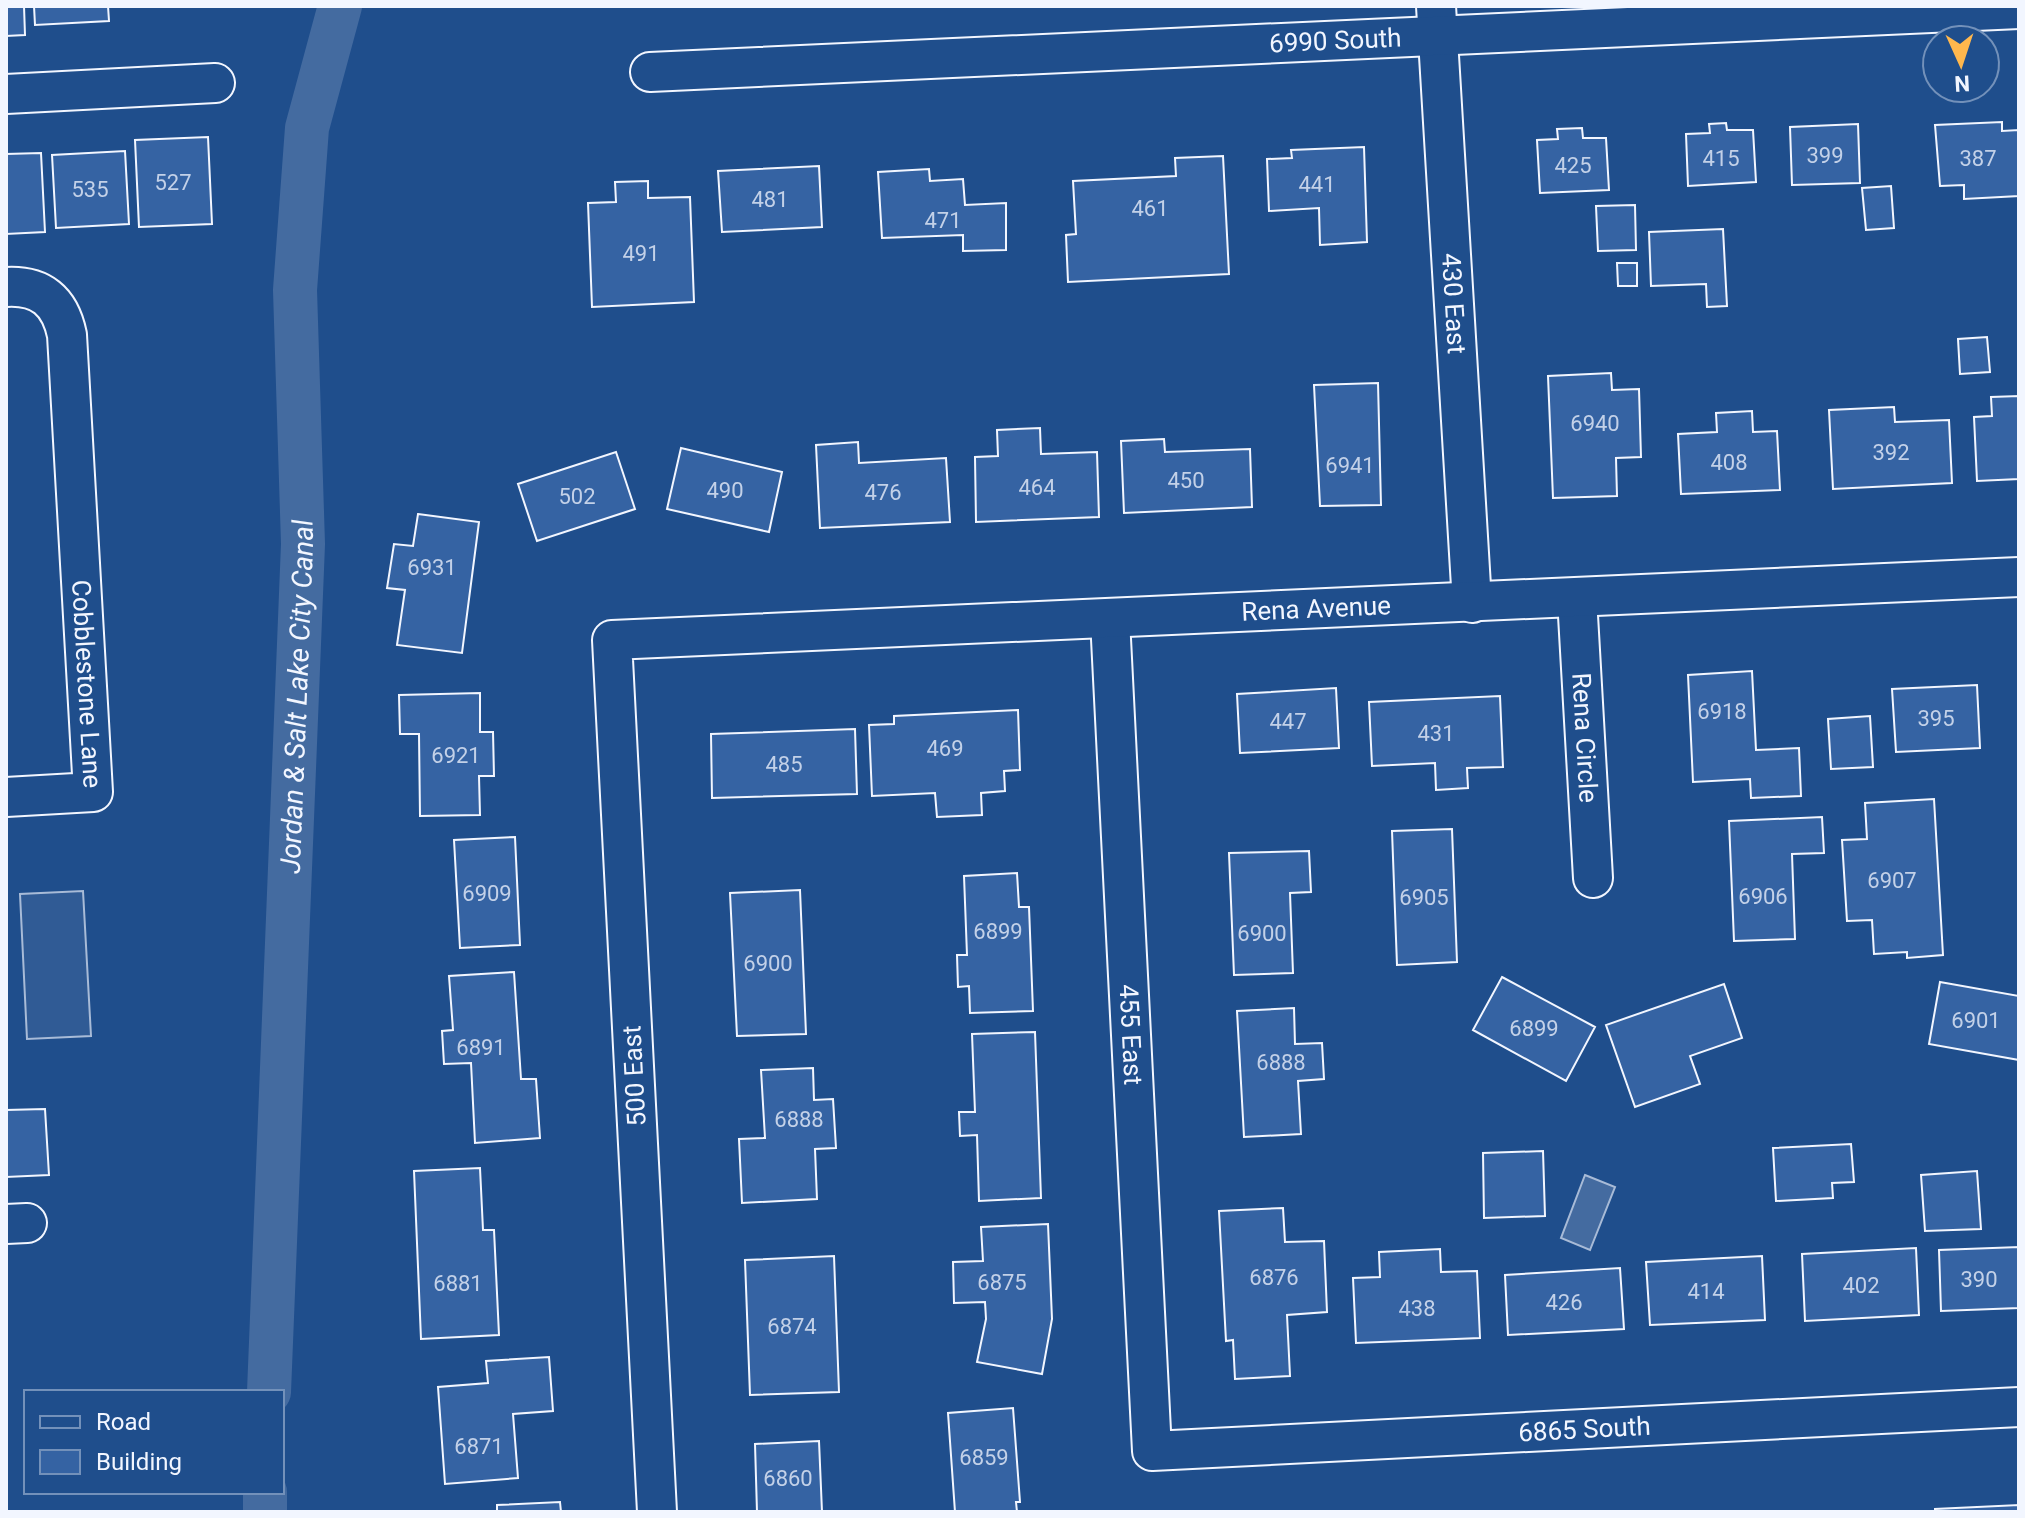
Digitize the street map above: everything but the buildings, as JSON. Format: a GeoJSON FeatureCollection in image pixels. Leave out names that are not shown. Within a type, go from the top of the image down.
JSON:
{"type":"FeatureCollection","features":[{"type":"Feature","properties":{"kind":"street","name":"6990 South"},"geometry":{"type":"LineString","coordinates":[[650,72],[1437,21],[2019,9]]}},
{"type":"Feature","properties":{"kind":"street","name":"430 East"},"geometry":{"type":"LineString","coordinates":[[1437,21],[1472,603]]}},
{"type":"Feature","properties":{"kind":"street"},"geometry":{"type":"LineString","coordinates":[[6,94],[215,83]]}},
{"type":"Feature","properties":{"kind":"street","name":"Cobblestone Lane"},"geometry":{"type":"LineString","coordinates":[[6,287],[37,290],[54,300],[63,316],[93,792],[6,797]]}},
{"type":"Feature","properties":{"kind":"street","name":"Rena Avenue"},"geometry":{"type":"LineString","coordinates":[[612,640],[2019,577]]}},
{"type":"Feature","properties":{"kind":"street","name":"Rena Circle"},"geometry":{"type":"LineString","coordinates":[[1577,598],[1593,878]]}},
{"type":"Feature","properties":{"kind":"street","name":"455 East"},"geometry":{"type":"LineString","coordinates":[[1110,619],[1152,1451]]}},
{"type":"Feature","properties":{"kind":"street","name":"500 East"},"geometry":{"type":"LineString","coordinates":[[612,640],[657,1512]]}},
{"type":"Feature","properties":{"kind":"street","name":"6865 South"},"geometry":{"type":"LineString","coordinates":[[1152,1451],[2019,1407]]}},
{"type":"Feature","properties":{"kind":"shaded area"},"geometry":{"type":"Polygon","coordinates":[[[83,891],[91,1036],[27,1039],[20,894],[83,891]]]}},
{"type":"Feature","properties":{"kind":"shaded area"},"geometry":{"type":"Polygon","coordinates":[[[1585,1175],[1615,1187],[1590,1250],[1561,1238],[1585,1175]]]}},
{"type":"Feature","properties":{"kind":"waterway","name":"Jordan & Salt Lake City Canal"},"geometry":{"type":"LineString","coordinates":[[269,1390],[303,544],[295,290],[307,128],[340,6]]}},
{"type":"Feature","properties":{"kind":"waterway","name":"Jordan & Salt Lake City Canal"},"geometry":{"type":"LineString","coordinates":[[265,1494],[265,1512]]}}]}
